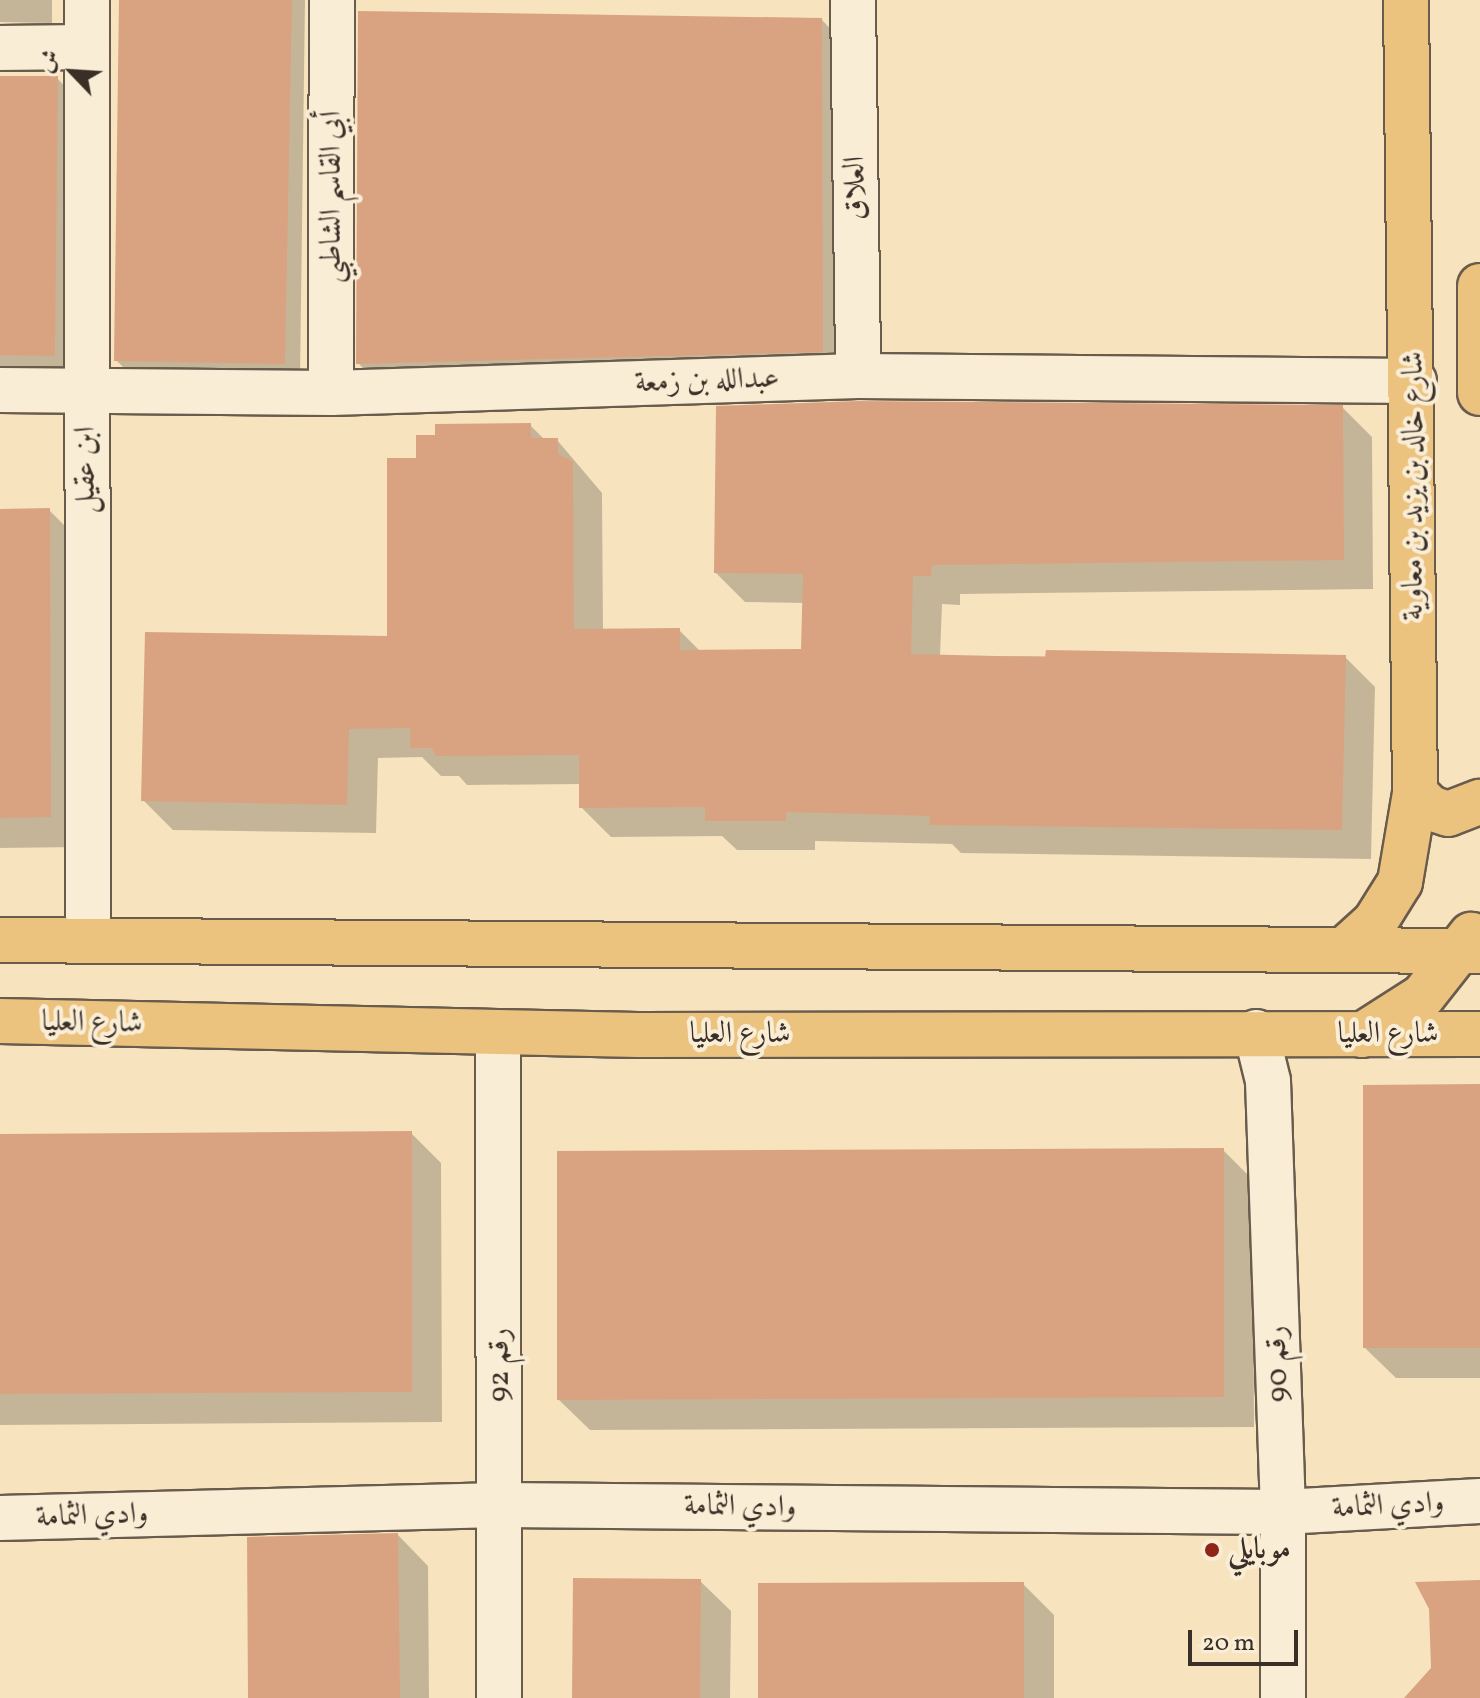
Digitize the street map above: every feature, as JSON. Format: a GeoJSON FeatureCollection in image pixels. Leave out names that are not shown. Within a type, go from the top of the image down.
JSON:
{"type":"FeatureCollection","features":[{"type":"Feature","properties":{"kind":"main road","name":"شارع خالد بن يزيد بن معاوية"},"geometry":{"type":"LineString","coordinates":[[1344,950],[1375,922],[1400,882],[1415,793],[1414,381],[1406,0]]}},
{"type":"Feature","properties":{"kind":"main road"},"geometry":{"type":"LineString","coordinates":[[1480,286],[1480,393]]}},
{"type":"Feature","properties":{"kind":"main road"},"geometry":{"type":"LineString","coordinates":[[1415,793],[1430,808],[1448,814],[1480,802]]}},
{"type":"Feature","properties":{"kind":"main road"},"geometry":{"type":"LineString","coordinates":[[0,940],[1344,950],[1473,941]]}},
{"type":"Feature","properties":{"kind":"main road"},"geometry":{"type":"LineString","coordinates":[[1362,1035],[1423,996],[1473,941]]}},
{"type":"Feature","properties":{"kind":"main road","name":"شارع العليا"},"geometry":{"type":"LineString","coordinates":[[0,1021],[498,1033],[1480,1034]]}},
{"type":"Feature","properties":{"kind":"street","name":"ابن عقيل"},"geometry":{"type":"LineString","coordinates":[[87,0],[85,389],[88,940]]}},
{"type":"Feature","properties":{"kind":"street","name":"أبي القاسم الشاطبي"},"geometry":{"type":"LineString","coordinates":[[331,393],[332,0]]}},
{"type":"Feature","properties":{"kind":"street","name":"العلاق"},"geometry":{"type":"LineString","coordinates":[[853,0],[858,376]]}},
{"type":"Feature","properties":{"kind":"street"},"geometry":{"type":"LineString","coordinates":[[0,48],[87,47]]}},
{"type":"Feature","properties":{"kind":"street","name":"عبدالله بن زمعة"},"geometry":{"type":"LineString","coordinates":[[0,390],[331,393],[858,376],[1414,381]]}},
{"type":"Feature","properties":{"kind":"street","name":"رقم 90"},"geometry":{"type":"LineString","coordinates":[[1256,1032],[1268,1081],[1283,1512],[1283,1698]]}},
{"type":"Feature","properties":{"kind":"street","name":"رقم 92"},"geometry":{"type":"LineString","coordinates":[[498,1033],[502,1505],[499,1698]]}},
{"type":"Feature","properties":{"kind":"street","name":"وادي الثمامة"},"geometry":{"type":"LineString","coordinates":[[0,1518],[502,1505],[1283,1512],[1480,1501]]}},
{"type":"Feature","properties":{"kind":"building"},"geometry":{"type":"Polygon","coordinates":[[[119,0],[292,0],[285,364],[114,361],[119,0]]]}},
{"type":"Feature","properties":{"kind":"building"},"geometry":{"type":"Polygon","coordinates":[[[358,11],[822,18],[823,352],[356,364],[358,11]]]}},
{"type":"Feature","properties":{"kind":"building"},"geometry":{"type":"Polygon","coordinates":[[[0,76],[58,76],[55,356],[0,355],[0,76]]]}},
{"type":"Feature","properties":{"kind":"building"},"geometry":{"type":"Polygon","coordinates":[[[858,401],[1343,405],[1344,560],[932,565],[931,576],[913,576],[911,654],[1045,657],[1046,650],[1346,655],[1342,830],[929,825],[930,816],[786,812],[786,821],[705,821],[705,807],[579,808],[579,755],[436,756],[432,748],[410,748],[410,728],[349,729],[347,805],[141,801],[145,632],[387,636],[387,458],[416,458],[416,435],[435,435],[435,424],[531,423],[531,438],[558,438],[558,454],[573,461],[574,629],[680,628],[680,650],[801,649],[803,574],[714,573],[716,406],[858,401]]]}},
{"type":"Feature","properties":{"kind":"building"},"geometry":{"type":"Polygon","coordinates":[[[50,508],[51,817],[0,818],[0,509],[50,508]]]}},
{"type":"Feature","properties":{"kind":"building"},"geometry":{"type":"Polygon","coordinates":[[[1480,1084],[1480,1348],[1363,1348],[1363,1085],[1480,1084]]]}},
{"type":"Feature","properties":{"kind":"building"},"geometry":{"type":"Polygon","coordinates":[[[412,1131],[412,1392],[0,1394],[0,1134],[412,1131]]]}},
{"type":"Feature","properties":{"kind":"building"},"geometry":{"type":"Polygon","coordinates":[[[1224,1148],[1224,1397],[557,1400],[557,1151],[1224,1148]]]}},
{"type":"Feature","properties":{"kind":"building"},"geometry":{"type":"Polygon","coordinates":[[[398,1533],[400,1698],[248,1698],[247,1537],[398,1533]]]}},
{"type":"Feature","properties":{"kind":"building"},"geometry":{"type":"Polygon","coordinates":[[[573,1578],[701,1579],[700,1698],[572,1698],[573,1578]]]}},
{"type":"Feature","properties":{"kind":"building"},"geometry":{"type":"Polygon","coordinates":[[[1480,1580],[1480,1698],[1404,1698],[1431,1668],[1429,1609],[1415,1582],[1480,1580]]]}},
{"type":"Feature","properties":{"kind":"building"},"geometry":{"type":"Polygon","coordinates":[[[1024,1582],[1024,1698],[758,1698],[758,1583],[1024,1582]]]}},
{"type":"Feature","properties":{"kind":"place","name":"موبايلي"},"geometry":{"type":"Point","coordinates":[1212,1550]}}]}
